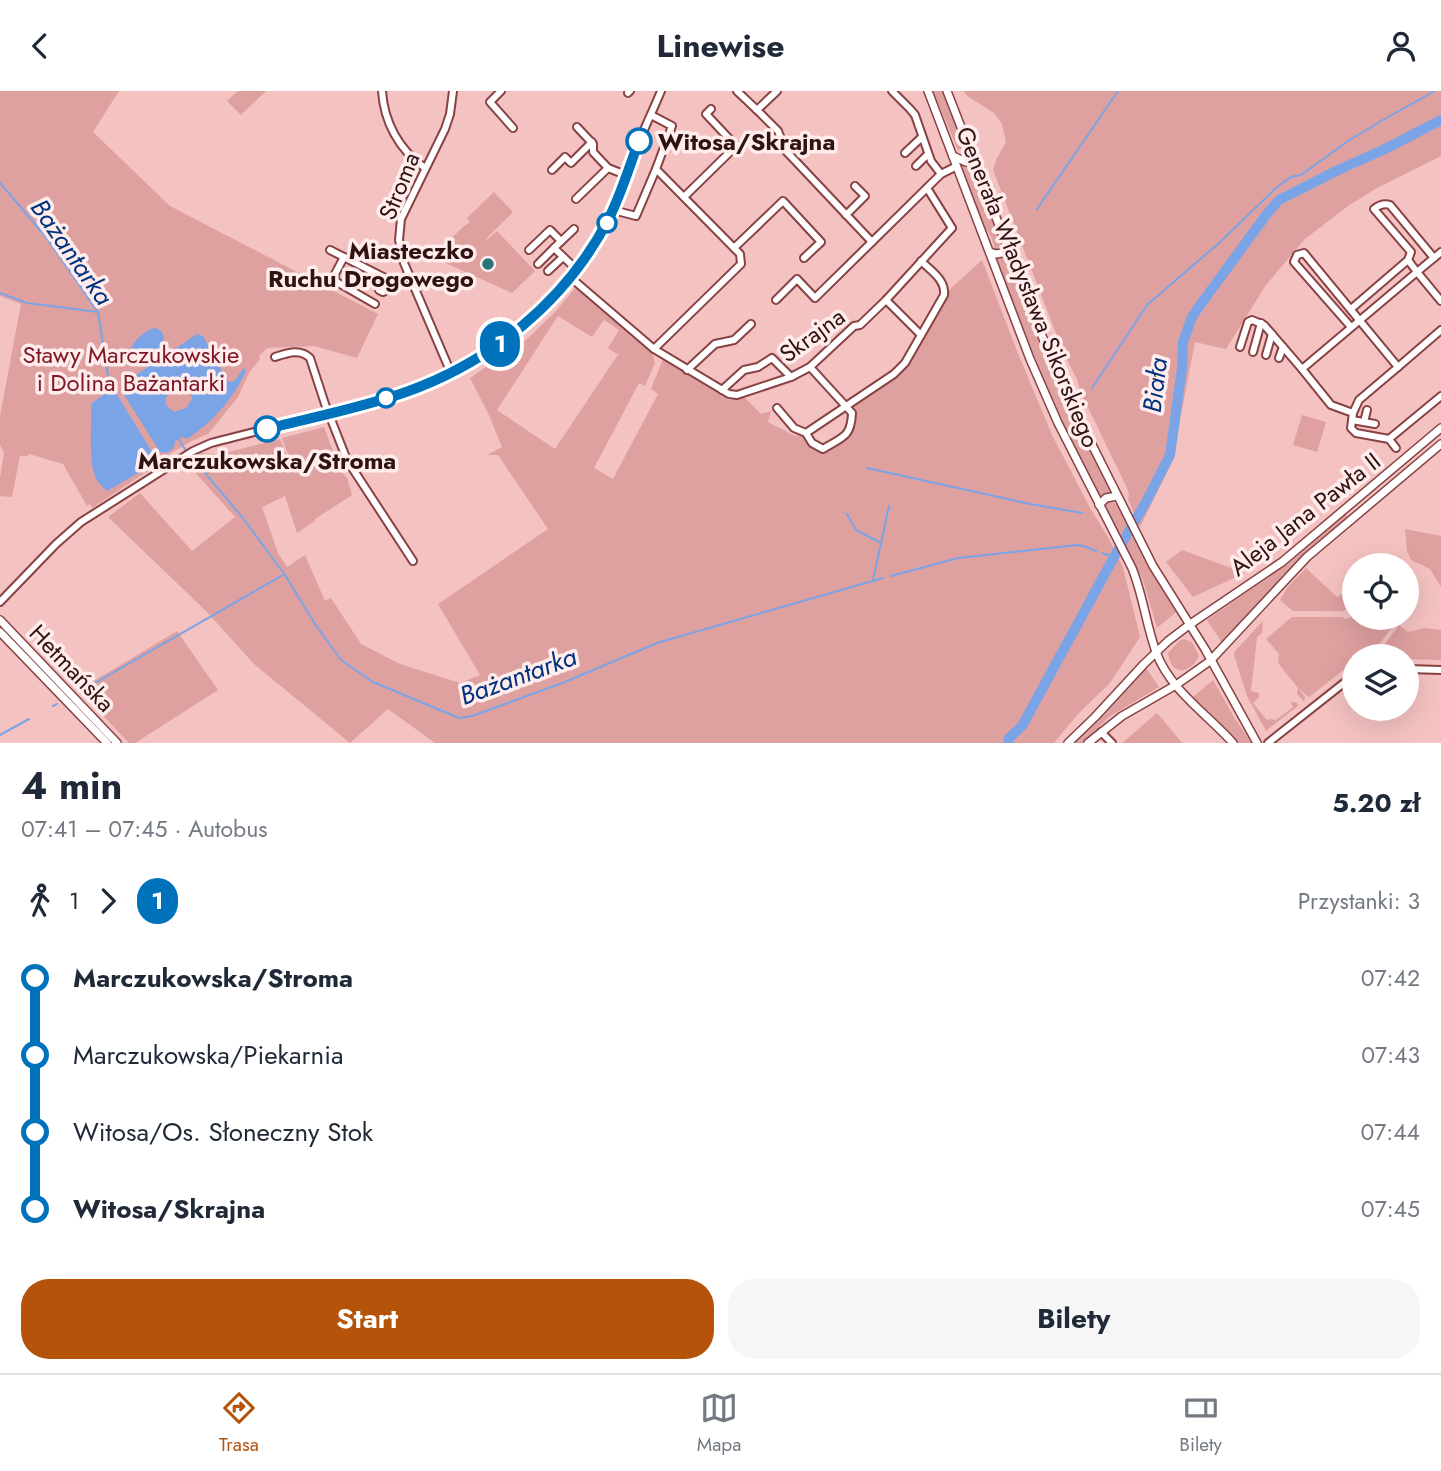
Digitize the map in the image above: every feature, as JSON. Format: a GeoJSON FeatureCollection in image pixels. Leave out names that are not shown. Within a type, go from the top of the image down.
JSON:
{"type":"FeatureCollection","features":[{"type":"Feature","properties":{"kind":"main road","name":"Generała Władysława Sikorskiego"},"geometry":{"type":"LineString","coordinates":[[928,91],[1030,359],[1140,588],[1156,651],[1186,697],[1233,743]]}},
{"type":"Feature","properties":{"kind":"main road","name":"Generała Władysława Sikorskiego"},"geometry":{"type":"LineString","coordinates":[[947,91],[1070,401],[1153,566],[1205,649],[1257,743]]}},
{"type":"Feature","properties":{"kind":"main road"},"geometry":{"type":"LineString","coordinates":[[953,156],[966,162],[975,160]]}},
{"type":"Feature","properties":{"kind":"main road"},"geometry":{"type":"LineString","coordinates":[[990,252],[999,254],[1005,251],[1008,245]]}},
{"type":"Feature","properties":{"kind":"main road","name":"Aleja Jana Pawła II"},"geometry":{"type":"LineString","coordinates":[[1156,651],[1189,625],[1282,562],[1441,428]]}},
{"type":"Feature","properties":{"kind":"main road","name":"Aleja Jana Pawła II"},"geometry":{"type":"LineString","coordinates":[[1176,685],[1210,661],[1307,557],[1441,444]]}},
{"type":"Feature","properties":{"kind":"main road"},"geometry":{"type":"LineString","coordinates":[[1099,505],[1106,498],[1117,496]]}},
{"type":"Feature","properties":{"kind":"main road","name":"Hetmańska"},"geometry":{"type":"LineString","coordinates":[[0,620],[12,638],[103,742]]}},
{"type":"Feature","properties":{"kind":"main road","name":"Hetmańska"},"geometry":{"type":"LineString","coordinates":[[0,632],[12,638],[117,743]]}},
{"type":"Feature","properties":{"kind":"main road"},"geometry":{"type":"LineString","coordinates":[[1068,743],[1156,651]]}},
{"type":"Feature","properties":{"kind":"main road"},"geometry":{"type":"LineString","coordinates":[[1088,743],[1122,716],[1176,685]]}},
{"type":"Feature","properties":{"kind":"street"},"geometry":{"type":"LineString","coordinates":[[382,91],[385,113],[394,135],[425,168]]}},
{"type":"Feature","properties":{"kind":"street","name":"Stroma"},"geometry":{"type":"LineString","coordinates":[[451,373],[399,246],[399,227],[445,129],[453,91]]}},
{"type":"Feature","properties":{"kind":"street"},"geometry":{"type":"LineString","coordinates":[[501,91],[490,102],[513,128]]}},
{"type":"Feature","properties":{"kind":"street"},"geometry":{"type":"LineString","coordinates":[[0,602],[81,522],[193,451],[211,443],[404,392],[451,373],[511,336],[549,302],[598,238],[613,210],[643,130],[661,91]]}},
{"type":"Feature","properties":{"kind":"street"},"geometry":{"type":"LineString","coordinates":[[737,91],[778,131],[786,151],[872,242]]}},
{"type":"Feature","properties":{"kind":"street"},"geometry":{"type":"LineString","coordinates":[[757,110],[777,91]]}},
{"type":"Feature","properties":{"kind":"street"},"geometry":{"type":"LineString","coordinates":[[892,91],[915,115],[935,168],[941,174]]}},
{"type":"Feature","properties":{"kind":"street"},"geometry":{"type":"LineString","coordinates":[[684,197],[736,146],[706,114],[711,109]]}},
{"type":"Feature","properties":{"kind":"street"},"geometry":{"type":"LineString","coordinates":[[613,210],[636,216],[656,169],[672,126],[651,115]]}},
{"type":"Feature","properties":{"kind":"street"},"geometry":{"type":"LineString","coordinates":[[577,127],[592,142],[593,152],[608,169],[626,175]]}},
{"type":"Feature","properties":{"kind":"street"},"geometry":{"type":"LineString","coordinates":[[905,153],[922,137]]}},
{"type":"Feature","properties":{"kind":"street"},"geometry":{"type":"LineString","coordinates":[[552,170],[565,157],[571,163],[592,142]]}},
{"type":"Feature","properties":{"kind":"street"},"geometry":{"type":"LineString","coordinates":[[916,166],[929,154]]}},
{"type":"Feature","properties":{"kind":"street"},"geometry":{"type":"LineString","coordinates":[[592,165],[599,159]]}},
{"type":"Feature","properties":{"kind":"street"},"geometry":{"type":"LineString","coordinates":[[776,300],[797,279],[815,297],[941,174],[957,166]]}},
{"type":"Feature","properties":{"kind":"street"},"geometry":{"type":"LineString","coordinates":[[576,199],[608,169]]}},
{"type":"Feature","properties":{"kind":"street"},"geometry":{"type":"LineString","coordinates":[[654,349],[741,264],[740,254],[656,169]]}},
{"type":"Feature","properties":{"kind":"street"},"geometry":{"type":"LineString","coordinates":[[846,215],[865,196],[855,186]]}},
{"type":"Feature","properties":{"kind":"street","name":"Skrajna"},"geometry":{"type":"LineString","coordinates":[[723,390],[737,395],[791,377],[810,367],[886,300],[952,228],[927,188]]}},
{"type":"Feature","properties":{"kind":"street"},"geometry":{"type":"LineString","coordinates":[[734,248],[783,201],[821,241],[804,258]]}},
{"type":"Feature","properties":{"kind":"street"},"geometry":{"type":"LineString","coordinates":[[1351,309],[1408,260],[1411,252],[1374,208],[1386,203],[1390,205],[1434,258]]}},
{"type":"Feature","properties":{"kind":"street"},"geometry":{"type":"LineString","coordinates":[[538,264],[574,229]]}},
{"type":"Feature","properties":{"kind":"street"},"geometry":{"type":"LineString","coordinates":[[529,250],[550,230],[561,241]]}},
{"type":"Feature","properties":{"kind":"street"},"geometry":{"type":"LineString","coordinates":[[554,248],[576,269]]}},
{"type":"Feature","properties":{"kind":"street"},"geometry":{"type":"LineString","coordinates":[[330,250],[391,281],[411,277]]}},
{"type":"Feature","properties":{"kind":"street"},"geometry":{"type":"LineString","coordinates":[[1301,369],[1441,252]]}},
{"type":"Feature","properties":{"kind":"street"},"geometry":{"type":"LineString","coordinates":[[1351,327],[1294,262],[1297,255],[1304,253],[1398,367]]}},
{"type":"Feature","properties":{"kind":"street"},"geometry":{"type":"LineString","coordinates":[[344,257],[335,274],[335,281],[375,303]]}},
{"type":"Feature","properties":{"kind":"street"},"geometry":{"type":"LineString","coordinates":[[548,271],[563,257]]}},
{"type":"Feature","properties":{"kind":"street"},"geometry":{"type":"LineString","coordinates":[[1408,260],[1441,301]]}},
{"type":"Feature","properties":{"kind":"street"},"geometry":{"type":"LineString","coordinates":[[806,433],[894,374],[905,363],[944,295],[945,287],[941,280],[921,261]]}},
{"type":"Feature","properties":{"kind":"street"},"geometry":{"type":"LineString","coordinates":[[1312,283],[1321,275]]}},
{"type":"Feature","properties":{"kind":"street"},"geometry":{"type":"LineString","coordinates":[[570,277],[654,349],[723,390],[744,370],[758,367],[772,358],[791,377]]}},
{"type":"Feature","properties":{"kind":"street"},"geometry":{"type":"LineString","coordinates":[[379,290],[385,291],[391,281]]}},
{"type":"Feature","properties":{"kind":"street"},"geometry":{"type":"LineString","coordinates":[[886,300],[921,335]]}},
{"type":"Feature","properties":{"kind":"street"},"geometry":{"type":"LineString","coordinates":[[1240,347],[1248,322],[1251,320],[1261,323],[1331,405],[1364,422],[1375,424]]}},
{"type":"Feature","properties":{"kind":"street"},"geometry":{"type":"LineString","coordinates":[[1253,352],[1261,323]]}},
{"type":"Feature","properties":{"kind":"street"},"geometry":{"type":"LineString","coordinates":[[687,370],[715,344],[734,339],[751,324]]}},
{"type":"Feature","properties":{"kind":"street"},"geometry":{"type":"LineString","coordinates":[[1396,448],[1389,439],[1353,431],[1350,428],[1352,416],[1359,400],[1441,330]]}},
{"type":"Feature","properties":{"kind":"street"},"geometry":{"type":"LineString","coordinates":[[1266,355],[1272,334]]}},
{"type":"Feature","properties":{"kind":"street"},"geometry":{"type":"LineString","coordinates":[[1279,358],[1283,347]]}},
{"type":"Feature","properties":{"kind":"street"},"geometry":{"type":"LineString","coordinates":[[275,357],[299,352],[308,355],[344,454],[413,561]]}},
{"type":"Feature","properties":{"kind":"street"},"geometry":{"type":"LineString","coordinates":[[777,408],[794,428],[806,433],[812,443],[823,449],[848,433],[852,413],[810,367]]}},
{"type":"Feature","properties":{"kind":"street"},"geometry":{"type":"LineString","coordinates":[[1389,439],[1441,396]]}},
{"type":"Feature","properties":{"kind":"street"},"geometry":{"type":"LineString","coordinates":[[1364,422],[1367,410]]}},
{"type":"Feature","properties":{"kind":"street"},"geometry":{"type":"LineString","coordinates":[[1419,669],[1441,670]]}},
{"type":"Feature","properties":{"kind":"street"},"geometry":{"type":"LineString","coordinates":[[1268,743],[1342,684]]}},
{"type":"Feature","properties":{"kind":"street"},"geometry":{"type":"LineString","coordinates":[[1101,732],[1112,743]]}},
{"type":"Feature","properties":{"kind":"green space","name":"Stawy Marczukowskie i Dolina Bażantarki"},"geometry":{"type":"Polygon","coordinates":[[[0,91],[119,91],[93,132],[170,206],[378,314],[357,358],[314,346],[267,348],[259,356],[260,359],[249,373],[238,397],[208,434],[171,453],[92,508],[90,504],[87,506],[63,464],[29,454],[20,456],[12,497],[0,496],[4,453],[0,445],[0,416],[21,304],[0,296],[0,91]]]}},
{"type":"Feature","properties":{"kind":"green space"},"geometry":{"type":"Polygon","coordinates":[[[238,91],[266,91],[241,115],[227,101],[238,91]]]}},
{"type":"Feature","properties":{"kind":"green space"},"geometry":{"type":"Polygon","coordinates":[[[933,91],[944,91],[965,147],[958,150],[933,91]]]}},
{"type":"Feature","properties":{"kind":"green space"},"geometry":{"type":"Polygon","coordinates":[[[964,91],[1441,91],[1441,156],[1377,188],[1305,239],[1266,285],[1226,349],[1195,342],[1172,462],[1140,527],[1128,499],[1127,488],[1062,349],[993,170],[1006,142],[1002,124],[994,113],[967,96],[964,91]]]}},
{"type":"Feature","properties":{"kind":"green space"},"geometry":{"type":"Polygon","coordinates":[[[959,162],[972,164],[1004,245],[999,250],[995,249],[982,222],[959,162]]]}},
{"type":"Feature","properties":{"kind":"green space","name":"Miasteczko Ruchu Drogowego"},"geometry":{"type":"Polygon","coordinates":[[[494,192],[513,212],[486,239],[497,231],[535,271],[512,293],[432,257],[470,222],[467,218],[494,192]]]}},
{"type":"Feature","properties":{"kind":"green space"},"geometry":{"type":"Polygon","coordinates":[[[1007,254],[1066,401],[1112,495],[1105,495],[1100,500],[1044,380],[994,257],[1001,258],[1007,254]]]}},
{"type":"Feature","properties":{"kind":"green space"},"geometry":{"type":"Polygon","coordinates":[[[982,260],[1052,435],[1123,567],[1140,637],[1110,683],[1078,714],[1054,743],[435,743],[388,709],[350,743],[254,664],[207,612],[108,517],[140,493],[192,551],[235,517],[185,461],[200,453],[221,454],[280,439],[296,475],[282,438],[324,427],[352,495],[297,533],[285,496],[262,507],[278,553],[287,567],[305,555],[325,601],[331,598],[361,644],[400,664],[460,683],[480,675],[438,604],[548,529],[498,455],[487,455],[502,447],[470,378],[526,340],[576,287],[652,352],[655,363],[645,386],[639,383],[594,468],[613,479],[658,394],[651,389],[663,359],[729,400],[744,397],[761,414],[771,411],[768,422],[795,436],[801,435],[809,445],[823,452],[853,431],[855,416],[852,406],[896,376],[907,364],[949,290],[982,260]],[[558,316],[497,410],[555,449],[619,353],[608,348],[619,330],[604,320],[592,337],[558,316]]]}},
{"type":"Feature","properties":{"kind":"green space"},"geometry":{"type":"Polygon","coordinates":[[[1302,415],[1326,422],[1317,452],[1293,445],[1302,415]]]}},
{"type":"Feature","properties":{"kind":"green space"},"geometry":{"type":"Polygon","coordinates":[[[1109,502],[1117,505],[1148,567],[1176,612],[1157,628],[1143,580],[1105,510],[1109,502]]]}},
{"type":"Feature","properties":{"kind":"green space"},"geometry":{"type":"Polygon","coordinates":[[[1344,514],[1347,519],[1294,566],[1222,643],[1207,620],[1290,562],[1344,514]]]}},
{"type":"Feature","properties":{"kind":"green space"},"geometry":{"type":"Polygon","coordinates":[[[1405,529],[1441,536],[1441,587],[1430,569],[1419,564],[1419,553],[1407,551],[1405,529]]]}},
{"type":"Feature","properties":{"kind":"green space"},"geometry":{"type":"Polygon","coordinates":[[[1182,550],[1245,573],[1193,597],[1166,562],[1182,550]]]}},
{"type":"Feature","properties":{"kind":"green space"},"geometry":{"type":"Polygon","coordinates":[[[1306,568],[1337,597],[1342,594],[1342,611],[1293,611],[1280,600],[1287,588],[1306,568]]]}},
{"type":"Feature","properties":{"kind":"green space"},"geometry":{"type":"Polygon","coordinates":[[[1292,617],[1342,617],[1342,630],[1390,630],[1380,644],[1342,644],[1342,671],[1309,697],[1298,687],[1305,697],[1304,702],[1297,694],[1298,688],[1278,663],[1279,654],[1266,639],[1292,617]]]}},
{"type":"Feature","properties":{"kind":"green space"},"geometry":{"type":"Polygon","coordinates":[[[1263,621],[1262,633],[1257,637],[1251,691],[1259,693],[1259,697],[1253,703],[1267,720],[1276,720],[1293,707],[1292,702],[1299,705],[1266,731],[1247,696],[1234,655],[1263,621]]]}},
{"type":"Feature","properties":{"kind":"green space"},"geometry":{"type":"Polygon","coordinates":[[[1395,630],[1441,630],[1441,660],[1419,659],[1419,644],[1385,644],[1395,630]]]}},
{"type":"Feature","properties":{"kind":"green space"},"geometry":{"type":"Polygon","coordinates":[[[177,631],[218,690],[135,743],[129,743],[79,690],[177,631]]]}},
{"type":"Feature","properties":{"kind":"green space"},"geometry":{"type":"Polygon","coordinates":[[[1184,639],[1192,642],[1199,656],[1191,667],[1181,670],[1173,666],[1168,653],[1184,639]]]}},
{"type":"Feature","properties":{"kind":"green space"},"geometry":{"type":"Polygon","coordinates":[[[1146,668],[1159,687],[1109,717],[1083,743],[1074,743],[1103,716],[1146,668]]]}},
{"type":"Feature","properties":{"kind":"green space"},"geometry":{"type":"Polygon","coordinates":[[[1213,680],[1252,743],[1237,743],[1193,697],[1213,680]]]}},
{"type":"Feature","properties":{"kind":"green space"},"geometry":{"type":"Polygon","coordinates":[[[1157,713],[1182,743],[1122,743],[1157,713]]]}},
{"type":"Feature","properties":{"kind":"water"},"geometry":{"type":"Polygon","coordinates":[[[155,328],[162,332],[162,345],[150,355],[136,356],[130,350],[134,343],[144,333],[155,328]]]}},
{"type":"Feature","properties":{"kind":"water"},"geometry":{"type":"Polygon","coordinates":[[[197,334],[203,336],[227,380],[235,380],[244,368],[246,371],[235,391],[214,417],[187,439],[182,437],[175,441],[174,448],[167,453],[160,452],[121,390],[121,385],[197,334]],[[183,385],[172,390],[165,399],[166,405],[174,412],[186,408],[192,399],[189,389],[183,385]]]}},
{"type":"Feature","properties":{"kind":"water"},"geometry":{"type":"Polygon","coordinates":[[[113,388],[157,460],[107,491],[98,482],[94,471],[91,453],[91,405],[113,388]]]}},
{"type":"Feature","properties":{"kind":"waterway"},"geometry":{"type":"LineString","coordinates":[[1037,209],[1118,91]]}},
{"type":"Feature","properties":{"kind":"waterway"},"geometry":{"type":"LineString","coordinates":[[1092,388],[1147,305],[1219,243],[1277,187],[1291,177],[1301,175],[1348,141],[1435,91]]}},
{"type":"Feature","properties":{"kind":"waterway","name":"Biała"},"geometry":{"type":"LineString","coordinates":[[1008,743],[1009,738],[1022,726],[1170,455],[1183,342],[1198,308],[1279,200],[1441,120]]}},
{"type":"Feature","properties":{"kind":"waterway","name":"Bażantarka"},"geometry":{"type":"LineString","coordinates":[[0,183],[46,237],[98,312],[110,389]]}},
{"type":"Feature","properties":{"kind":"waterway"},"geometry":{"type":"LineString","coordinates":[[0,293],[27,303],[98,312]]}},
{"type":"Feature","properties":{"kind":"waterway","name":"Bażantarka"},"geometry":{"type":"LineString","coordinates":[[178,438],[186,451]]}},
{"type":"Feature","properties":{"kind":"waterway","name":"Bażantarka"},"geometry":{"type":"LineString","coordinates":[[190,455],[242,517],[285,575],[341,660],[373,682],[459,718],[472,716],[565,682],[657,643],[883,578]]}},
{"type":"Feature","properties":{"kind":"waterway"},"geometry":{"type":"LineString","coordinates":[[867,468],[1082,513]]}},
{"type":"Feature","properties":{"kind":"waterway"},"geometry":{"type":"LineString","coordinates":[[873,580],[889,506]]}},
{"type":"Feature","properties":{"kind":"waterway"},"geometry":{"type":"LineString","coordinates":[[847,514],[856,530],[879,542]]}},
{"type":"Feature","properties":{"kind":"waterway","name":"Bażantarka"},"geometry":{"type":"LineString","coordinates":[[891,576],[958,558],[1077,545],[1096,551]]}},
{"type":"Feature","properties":{"kind":"waterway","name":"Bażantarka"},"geometry":{"type":"LineString","coordinates":[[1102,553],[1114,557]]}},
{"type":"Feature","properties":{"kind":"waterway"},"geometry":{"type":"LineString","coordinates":[[81,691],[283,575]]}},
{"type":"Feature","properties":{"kind":"waterway"},"geometry":{"type":"LineString","coordinates":[[53,706],[57,704]]}},
{"type":"Feature","properties":{"kind":"waterway"},"geometry":{"type":"LineString","coordinates":[[0,735],[29,719]]}},
{"type":"Feature","properties":{"kind":"bus line","name":"1"},"geometry":{"type":"LineString","coordinates":[[267,429],[418,387],[451,373],[504,341],[553,297],[590,251],[613,210],[639,141]]}},
{"type":"Feature","properties":{"kind":"place","name":"Witosa/Skrajna"},"geometry":{"type":"Point","coordinates":[639,141]}},
{"type":"Feature","properties":{"kind":"place","name":"Miasteczko Ruchu Drogowego"},"geometry":{"type":"Point","coordinates":[488,264]}},
{"type":"Feature","properties":{"kind":"place","name":"Marczukowska/Stroma"},"geometry":{"type":"Point","coordinates":[267,429]}}]}
